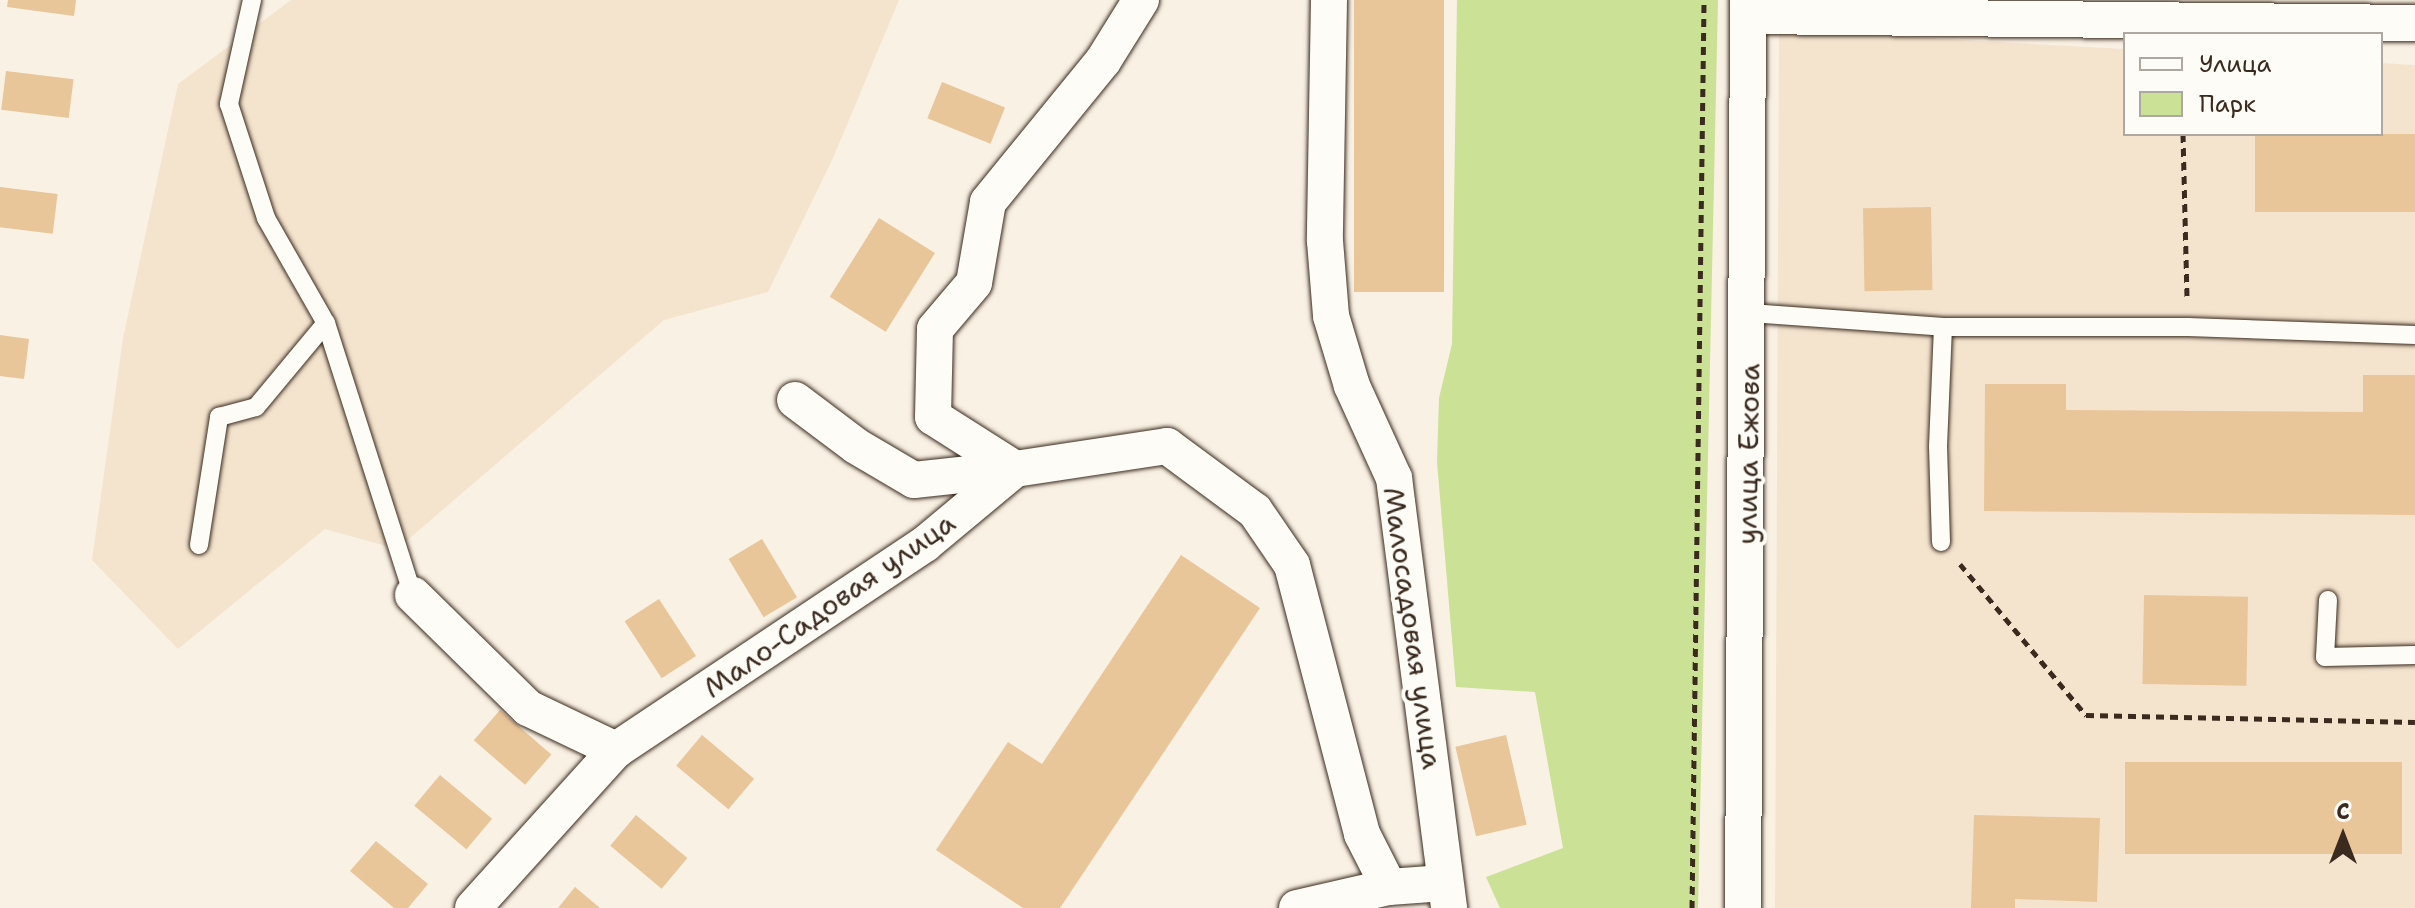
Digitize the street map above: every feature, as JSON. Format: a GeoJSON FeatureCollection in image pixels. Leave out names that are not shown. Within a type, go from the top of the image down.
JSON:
{"type":"FeatureCollection","features":[{"type":"Feature","properties":{"kind":"street"},"geometry":{"type":"LineString","coordinates":[[1015,469],[933,417],[935,329],[974,283],[988,202],[1103,61],[1141,0]]}},
{"type":"Feature","properties":{"kind":"street","name":"Малосадовая улица"},"geometry":{"type":"LineString","coordinates":[[1329,0],[1325,241],[1331,316],[1352,386],[1394,478],[1446,895]]}},
{"type":"Feature","properties":{"kind":"street"},"geometry":{"type":"LineString","coordinates":[[1748,8],[2415,23]]}},
{"type":"Feature","properties":{"kind":"street","name":"улица Ежова"},"geometry":{"type":"LineString","coordinates":[[1743,908],[1750,313],[1748,8]]}},
{"type":"Feature","properties":{"kind":"street"},"geometry":{"type":"LineString","coordinates":[[795,400],[856,446],[914,480],[1015,469],[1167,446],[1255,511],[1292,565],[1362,834],[1389,887]]}},
{"type":"Feature","properties":{"kind":"street","name":"Мало-Садовая улица"},"geometry":{"type":"LineString","coordinates":[[473,908],[616,750],[925,544],[1015,469]]}},
{"type":"Feature","properties":{"kind":"street"},"geometry":{"type":"LineString","coordinates":[[413,595],[528,708],[616,750]]}},
{"type":"Feature","properties":{"kind":"street"},"geometry":{"type":"LineString","coordinates":[[1297,908],[1389,887],[1446,895]]}},
{"type":"Feature","properties":{"kind":"lane"},"geometry":{"type":"LineString","coordinates":[[252,0],[229,104],[266,218],[326,323],[413,595]]}},
{"type":"Feature","properties":{"kind":"lane"},"geometry":{"type":"LineString","coordinates":[[1750,313],[1943,327],[2188,327],[2415,335]]}},
{"type":"Feature","properties":{"kind":"lane"},"geometry":{"type":"LineString","coordinates":[[199,545],[219,417],[256,407],[326,323]]}},
{"type":"Feature","properties":{"kind":"lane"},"geometry":{"type":"LineString","coordinates":[[1941,542],[1943,327]]}},
{"type":"Feature","properties":{"kind":"lane"},"geometry":{"type":"LineString","coordinates":[[2328,600],[2325,657],[2415,655]]}},
{"type":"Feature","properties":{"kind":"path"},"geometry":{"type":"LineString","coordinates":[[1692,908],[1704,0]]}},
{"type":"Feature","properties":{"kind":"path"},"geometry":{"type":"LineString","coordinates":[[2183,136],[2188,327]]}},
{"type":"Feature","properties":{"kind":"path"},"geometry":{"type":"LineString","coordinates":[[1941,542],[2086,715],[2415,722]]}},
{"type":"Feature","properties":{"kind":"shaded area"},"geometry":{"type":"Polygon","coordinates":[[[291,0],[899,0],[834,156],[768,292],[664,320],[397,549],[325,529],[178,649],[92,560],[123,338],[178,84],[291,0]]]}},
{"type":"Feature","properties":{"kind":"shaded area"},"geometry":{"type":"Polygon","coordinates":[[[1779,30],[2123,49],[2123,136],[2383,136],[2383,63],[2415,65],[2415,908],[1775,908],[1779,30]]]}},
{"type":"Feature","properties":{"kind":"green space"},"geometry":{"type":"Polygon","coordinates":[[[1457,0],[1718,0],[1698,908],[1500,908],[1486,877],[1563,848],[1535,692],[1456,687],[1437,462],[1439,398],[1452,344],[1457,0]]]}},
{"type":"Feature","properties":{"kind":"building"},"geometry":{"type":"Polygon","coordinates":[[[8,0],[76,0],[74,16],[7,7],[8,0]]]}},
{"type":"Feature","properties":{"kind":"building"},"geometry":{"type":"Polygon","coordinates":[[[1354,0],[1444,0],[1444,292],[1354,292],[1354,0]]]}},
{"type":"Feature","properties":{"kind":"building"},"geometry":{"type":"Polygon","coordinates":[[[6,71],[73,79],[69,118],[1,110],[6,71]]]}},
{"type":"Feature","properties":{"kind":"building"},"geometry":{"type":"Polygon","coordinates":[[[942,82],[1005,107],[990,144],[927,118],[942,82]]]}},
{"type":"Feature","properties":{"kind":"building"},"geometry":{"type":"Polygon","coordinates":[[[2415,134],[2415,212],[2255,212],[2255,136],[2415,134]]]}},
{"type":"Feature","properties":{"kind":"building"},"geometry":{"type":"Polygon","coordinates":[[[0,187],[58,194],[53,234],[0,227],[0,187]]]}},
{"type":"Feature","properties":{"kind":"building"},"geometry":{"type":"Polygon","coordinates":[[[1931,207],[1932,290],[1864,291],[1863,208],[1931,207]]]}},
{"type":"Feature","properties":{"kind":"building"},"geometry":{"type":"Polygon","coordinates":[[[879,218],[935,253],[886,332],[830,297],[879,218]]]}},
{"type":"Feature","properties":{"kind":"building"},"geometry":{"type":"Polygon","coordinates":[[[0,335],[29,339],[24,379],[0,376],[0,335]]]}},
{"type":"Feature","properties":{"kind":"building"},"geometry":{"type":"Polygon","coordinates":[[[2363,375],[2415,375],[2415,515],[1984,511],[1985,384],[2066,384],[2066,410],[2363,412],[2363,375]]]}},
{"type":"Feature","properties":{"kind":"building"},"geometry":{"type":"Polygon","coordinates":[[[762,539],[797,597],[764,617],[729,559],[762,539]]]}},
{"type":"Feature","properties":{"kind":"building"},"geometry":{"type":"Polygon","coordinates":[[[1181,555],[1260,608],[1060,908],[1023,908],[936,850],[1008,742],[1042,764],[1181,555]]]}},
{"type":"Feature","properties":{"kind":"building"},"geometry":{"type":"Polygon","coordinates":[[[2144,595],[2248,597],[2246,686],[2142,684],[2144,595]]]}},
{"type":"Feature","properties":{"kind":"building"},"geometry":{"type":"Polygon","coordinates":[[[659,599],[696,656],[662,678],[625,621],[659,599]]]}},
{"type":"Feature","properties":{"kind":"building"},"geometry":{"type":"Polygon","coordinates":[[[500,710],[551,755],[525,785],[474,740],[500,710]]]}},
{"type":"Feature","properties":{"kind":"building"},"geometry":{"type":"Polygon","coordinates":[[[702,735],[754,779],[728,809],[676,766],[702,735]]]}},
{"type":"Feature","properties":{"kind":"building"},"geometry":{"type":"Polygon","coordinates":[[[1506,735],[1527,825],[1476,836],[1455,747],[1506,735]]]}},
{"type":"Feature","properties":{"kind":"building"},"geometry":{"type":"Polygon","coordinates":[[[2125,762],[2402,762],[2402,854],[2125,854],[2125,762]]]}},
{"type":"Feature","properties":{"kind":"building"},"geometry":{"type":"Polygon","coordinates":[[[440,775],[492,819],[466,849],[414,806],[440,775]]]}},
{"type":"Feature","properties":{"kind":"building"},"geometry":{"type":"Polygon","coordinates":[[[636,815],[687,858],[662,889],[610,846],[636,815]]]}},
{"type":"Feature","properties":{"kind":"building"},"geometry":{"type":"Polygon","coordinates":[[[1974,815],[2100,818],[2097,902],[2015,899],[2015,908],[1971,908],[1974,815]]]}},
{"type":"Feature","properties":{"kind":"building"},"geometry":{"type":"Polygon","coordinates":[[[376,841],[428,884],[408,908],[394,908],[350,871],[376,841]]]}},
{"type":"Feature","properties":{"kind":"building"},"geometry":{"type":"Polygon","coordinates":[[[575,887],[600,908],[558,908],[575,887]]]}}]}
